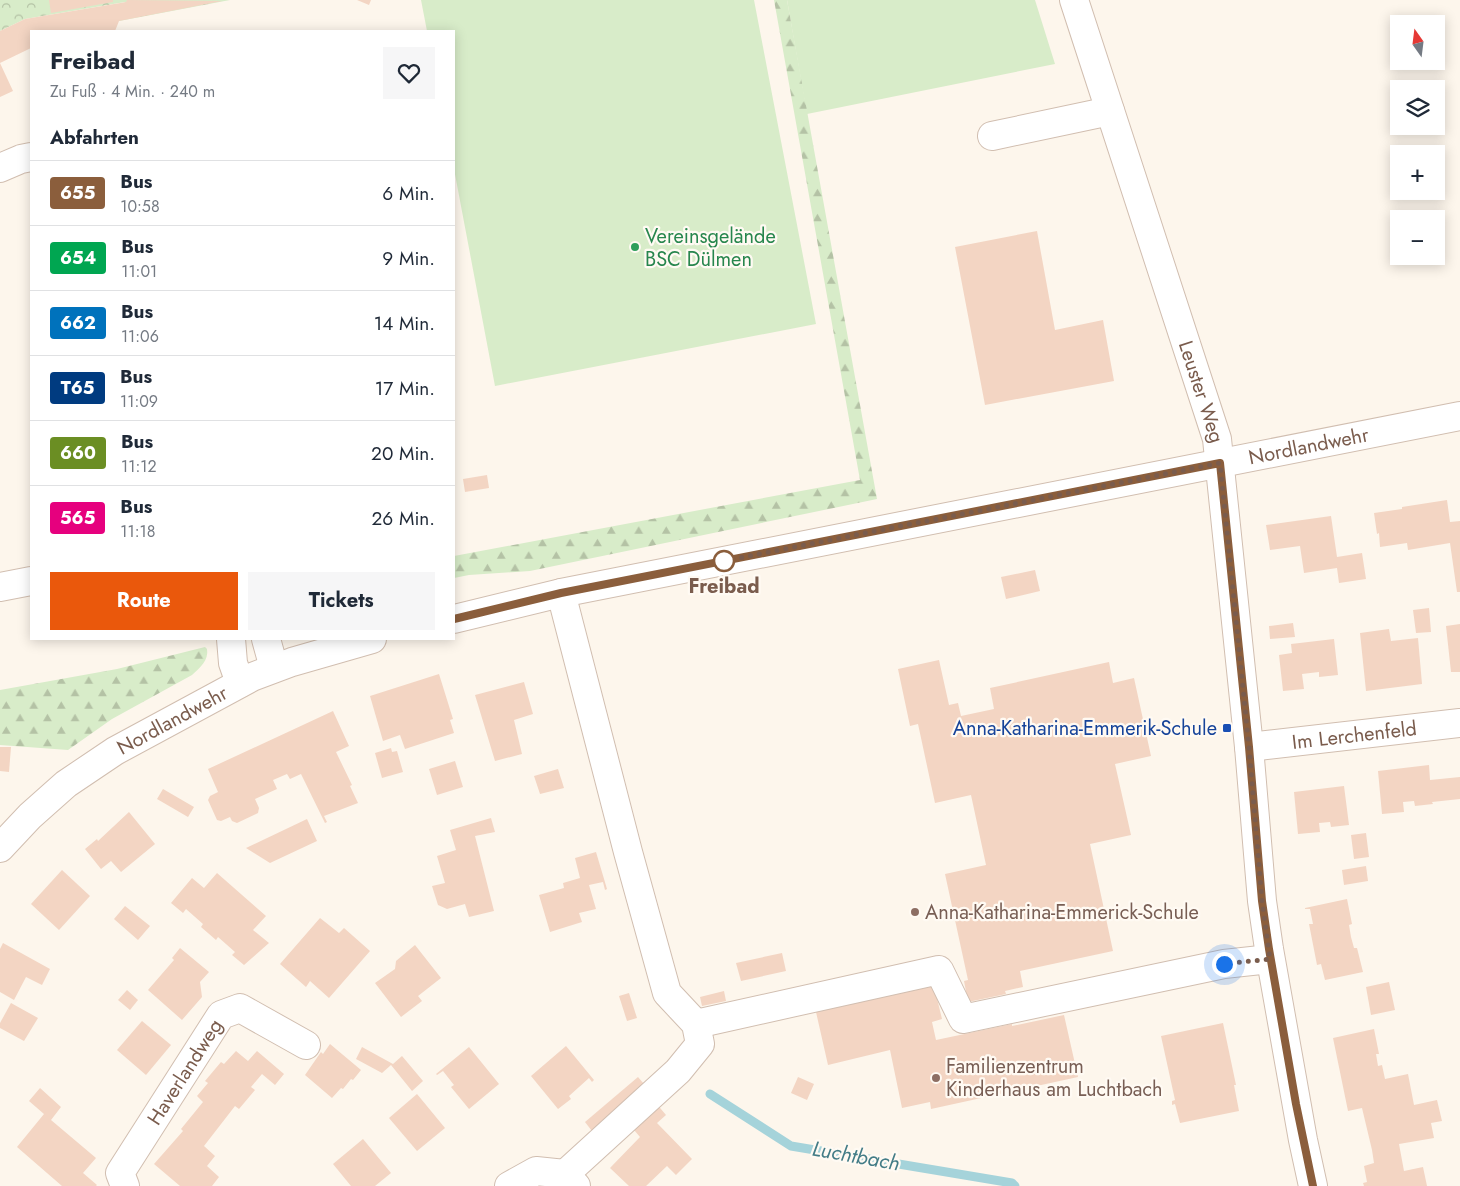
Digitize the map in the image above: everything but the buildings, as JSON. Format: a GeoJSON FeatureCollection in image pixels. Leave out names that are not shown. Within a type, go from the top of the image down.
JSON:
{"type":"FeatureCollection","features":[{"type":"Feature","properties":{"kind":"street","name":"Leuster Weg"},"geometry":{"type":"LineString","coordinates":[[1074,0],[1217,439],[1249,747],[1262,901],[1270,959],[1313,1186]]}},
{"type":"Feature","properties":{"kind":"street"},"geometry":{"type":"LineString","coordinates":[[992,136],[1110,111]]}},
{"type":"Feature","properties":{"kind":"street"},"geometry":{"type":"LineString","coordinates":[[0,168],[30,157]]}},
{"type":"Feature","properties":{"kind":"street","name":"Nordlandwehr"},"geometry":{"type":"LineString","coordinates":[[455,619],[561,593],[1460,416]]}},
{"type":"Feature","properties":{"kind":"street"},"geometry":{"type":"LineString","coordinates":[[0,587],[30,581]]}},
{"type":"Feature","properties":{"kind":"street"},"geometry":{"type":"LineString","coordinates":[[508,1186],[536,1171],[571,1180],[678,1071],[700,1044],[696,1024],[667,993],[628,852],[561,593]]}},
{"type":"Feature","properties":{"kind":"street"},"geometry":{"type":"LineString","coordinates":[[232,640],[232,663],[240,684]]}},
{"type":"Feature","properties":{"kind":"street"},"geometry":{"type":"LineString","coordinates":[[266,640],[274,668]]}},
{"type":"Feature","properties":{"kind":"street","name":"Nordlandwehr"},"geometry":{"type":"LineString","coordinates":[[0,848],[30,816],[66,784],[115,751],[240,684],[274,668],[369,640]]}},
{"type":"Feature","properties":{"kind":"street","name":"Im Lerchenfeld"},"geometry":{"type":"LineString","coordinates":[[1249,747],[1460,723]]}},
{"type":"Feature","properties":{"kind":"street"},"geometry":{"type":"LineString","coordinates":[[696,1024],[939,970],[963,1018],[1224,964],[1270,959]]}},
{"type":"Feature","properties":{"kind":"street","name":"Haverlandweg"},"geometry":{"type":"LineString","coordinates":[[125,1186],[120,1173],[221,1015],[240,1008],[306,1045]]}},
{"type":"Feature","properties":{"kind":"green space"},"geometry":{"type":"Polygon","coordinates":[[[0,0],[230,0],[119,21],[125,2],[25,19],[0,31],[0,0]]]}},
{"type":"Feature","properties":{"kind":"green space","name":"Vereinsgelände BSC Dülmen"},"geometry":{"type":"Polygon","coordinates":[[[421,0],[754,0],[816,324],[495,386],[455,174],[455,30],[427,30],[421,0]]]}},
{"type":"Feature","properties":{"kind":"green space"},"geometry":{"type":"Polygon","coordinates":[[[774,0],[787,0],[877,499],[530,571],[469,575],[455,578],[455,556],[860,480],[774,0]]]}},
{"type":"Feature","properties":{"kind":"green space"},"geometry":{"type":"Polygon","coordinates":[[[787,0],[1035,0],[1055,64],[807,114],[787,0]]]}},
{"type":"Feature","properties":{"kind":"green space"},"geometry":{"type":"Polygon","coordinates":[[[205,647],[207,649],[207,657],[201,667],[192,675],[112,719],[68,750],[0,745],[0,690],[117,669],[205,647]]]}},
{"type":"Feature","properties":{"kind":"waterway","name":"Luchtbach"},"geometry":{"type":"LineString","coordinates":[[710,1094],[791,1146],[1012,1183],[1015,1186]]}},
{"type":"Feature","properties":{"kind":"bus line","name":"655"},"geometry":{"type":"LineString","coordinates":[[455,619],[561,593],[1220,463],[1249,747],[1262,901],[1296,1104],[1313,1186]]}},
{"type":"Feature","properties":{"kind":"place","name":"Vereinsgelände BSC Dülmen"},"geometry":{"type":"Point","coordinates":[635,247]}},
{"type":"Feature","properties":{"kind":"place","name":"Freibad"},"geometry":{"type":"Point","coordinates":[724,561]}},
{"type":"Feature","properties":{"kind":"place","name":"Anna-Katharina-Emmerik-Schule"},"geometry":{"type":"Point","coordinates":[1227,728]}},
{"type":"Feature","properties":{"kind":"place","name":"Anna-Katharina-Emmerick-Schule"},"geometry":{"type":"Point","coordinates":[915,912]}},
{"type":"Feature","properties":{"kind":"place","name":"Familienzentrum Kinderhaus am Luchtbach"},"geometry":{"type":"Point","coordinates":[936,1078]}},
{"type":"Feature","properties":{"kind":"route"},"geometry":{"type":"LineString","coordinates":[[724,561],[1220,463],[1249,747],[1262,901],[1270,959],[1224,964]]}}]}
